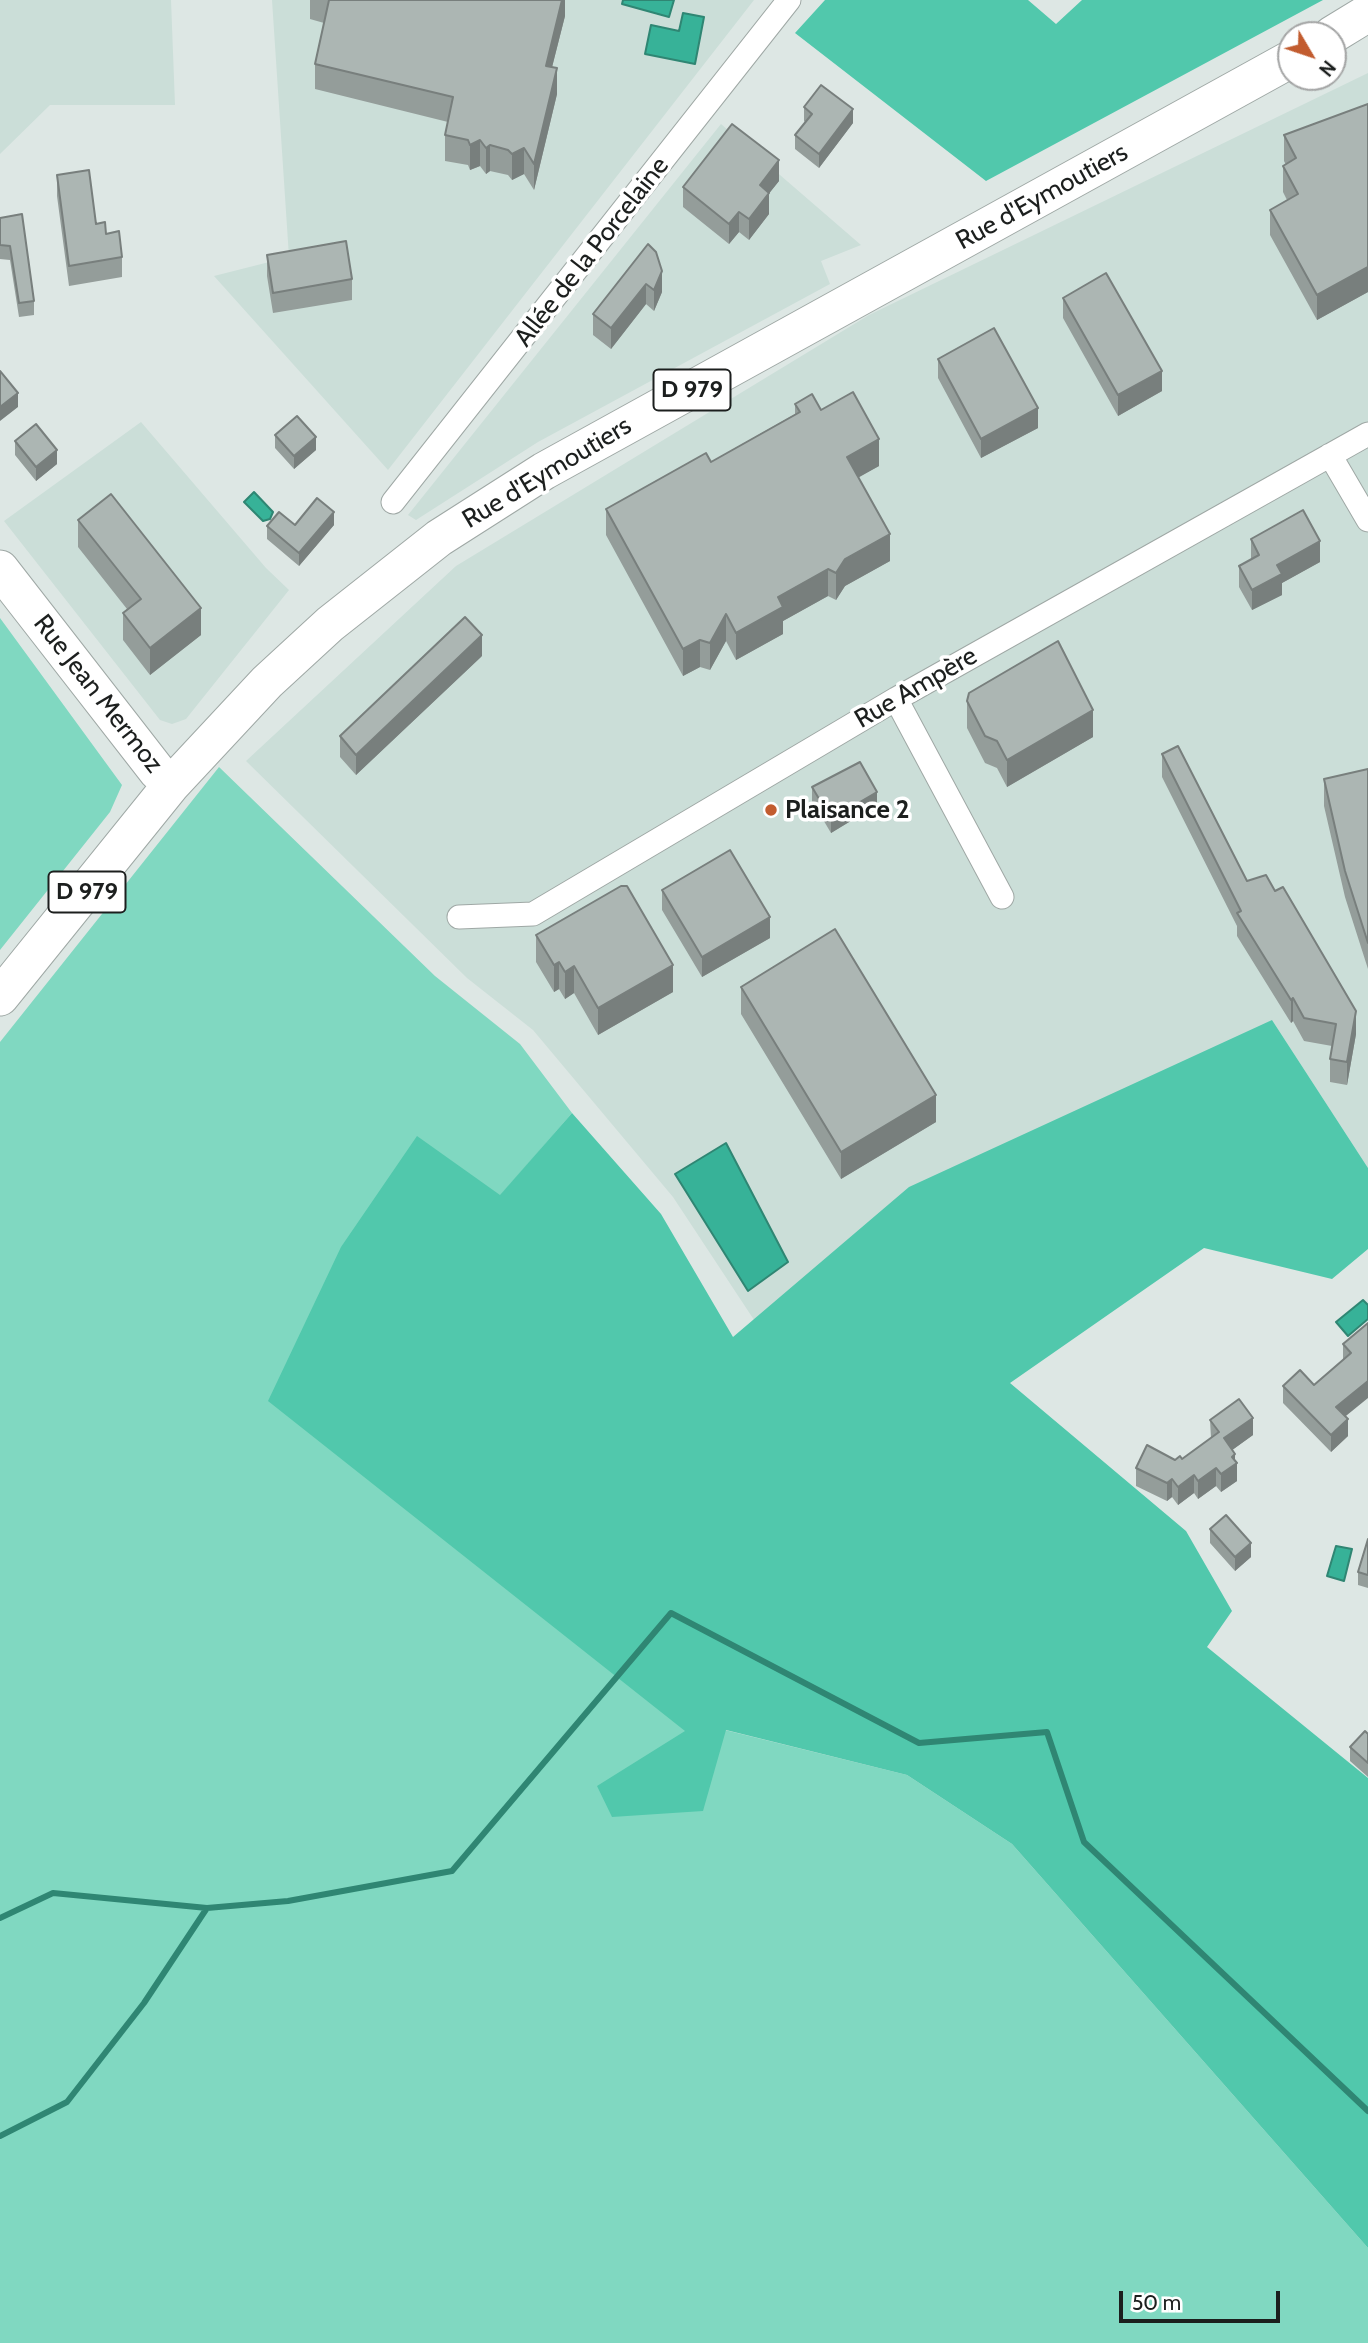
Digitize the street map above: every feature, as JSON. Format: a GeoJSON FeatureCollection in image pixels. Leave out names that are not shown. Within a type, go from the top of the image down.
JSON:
{"type":"FeatureCollection","features":[{"type":"Feature","properties":{"kind":"main road"},"geometry":{"type":"LineString","coordinates":[[1347,26],[1368,13]]}},
{"type":"Feature","properties":{"kind":"main road"},"geometry":{"type":"LineString","coordinates":[[1347,47],[1368,40]]}},
{"type":"Feature","properties":{"kind":"main road","name":"Rue d'Eymoutiers"},"geometry":{"type":"LineString","coordinates":[[171,785],[267,682],[330,624],[439,538],[544,471],[1277,69]]}},
{"type":"Feature","properties":{"kind":"main road","name":"Rue Jean Mermoz"},"geometry":{"type":"LineString","coordinates":[[0,569],[157,771],[171,785]]}},
{"type":"Feature","properties":{"kind":"main road","name":"D 979"},"geometry":{"type":"LineString","coordinates":[[0,997],[171,785]]}},
{"type":"Feature","properties":{"kind":"street","name":"Allée de la Porcelaine"},"geometry":{"type":"LineString","coordinates":[[393,502],[789,0]]}},
{"type":"Feature","properties":{"kind":"street","name":"Rue Ampère"},"geometry":{"type":"LineString","coordinates":[[459,917],[533,914],[896,699],[1368,434]]}},
{"type":"Feature","properties":{"kind":"street"},"geometry":{"type":"LineString","coordinates":[[1330,455],[1368,520]]}},
{"type":"Feature","properties":{"kind":"street"},"geometry":{"type":"LineString","coordinates":[[896,699],[1002,897]]}},
{"type":"Feature","properties":{"kind":"shaded area"},"geometry":{"type":"Polygon","coordinates":[[[0,0],[171,0],[175,105],[50,105],[0,154],[0,0]]]}},
{"type":"Feature","properties":{"kind":"shaded area"},"geometry":{"type":"Polygon","coordinates":[[[272,0],[754,0],[388,470],[214,276],[289,257],[272,0]]]}},
{"type":"Feature","properties":{"kind":"shaded area"},"geometry":{"type":"Polygon","coordinates":[[[623,0],[674,0],[669,17],[622,4],[623,0]]]}},
{"type":"Feature","properties":{"kind":"shaded area"},"geometry":{"type":"Polygon","coordinates":[[[825,0],[1028,0],[1056,24],[1082,0],[1323,0],[1284,21],[1277,21],[1277,25],[986,181],[795,33],[825,0]]]}},
{"type":"Feature","properties":{"kind":"shaded area"},"geometry":{"type":"Polygon","coordinates":[[[683,13],[704,17],[695,64],[645,54],[651,25],[679,31],[683,13]]]}},
{"type":"Feature","properties":{"kind":"shaded area"},"geometry":{"type":"Polygon","coordinates":[[[1368,73],[1368,1168],[1272,1020],[760,1329],[673,1197],[533,1030],[467,978],[246,761],[456,566],[869,315],[1331,91],[1347,91],[1347,83],[1368,73]]]}},
{"type":"Feature","properties":{"kind":"shaded area"},"geometry":{"type":"Polygon","coordinates":[[[721,124],[861,245],[821,261],[830,284],[538,442],[416,520],[408,515],[721,124]]]}},
{"type":"Feature","properties":{"kind":"shaded area"},"geometry":{"type":"Polygon","coordinates":[[[141,422],[266,568],[289,590],[186,719],[172,724],[160,720],[4,521],[141,422]]]}},
{"type":"Feature","properties":{"kind":"shaded area"},"geometry":{"type":"Polygon","coordinates":[[[254,492],[273,512],[270,519],[263,521],[244,502],[254,492]]]}},
{"type":"Feature","properties":{"kind":"shaded area"},"geometry":{"type":"Polygon","coordinates":[[[0,618],[122,785],[110,812],[0,950],[0,618]]]}},
{"type":"Feature","properties":{"kind":"shaded area"},"geometry":{"type":"Polygon","coordinates":[[[219,767],[435,976],[520,1044],[572,1113],[500,1196],[417,1137],[725,1730],[907,1775],[1012,1844],[1368,2248],[1368,2343],[0,2343],[0,1042],[219,767]]]}},
{"type":"Feature","properties":{"kind":"shaded area"},"geometry":{"type":"Polygon","coordinates":[[[1272,1020],[1368,1168],[1368,1249],[1332,1279],[1204,1248],[1010,1383],[1186,1531],[1232,1611],[1207,1647],[1368,1778],[1368,2248],[1012,1844],[907,1775],[726,1730],[703,1811],[612,1817],[597,1786],[685,1731],[268,1401],[341,1247],[417,1136],[500,1195],[572,1113],[661,1214],[733,1337],[909,1187],[1272,1020]]]}},
{"type":"Feature","properties":{"kind":"shaded area"},"geometry":{"type":"Polygon","coordinates":[[[726,1143],[788,1262],[748,1291],[675,1174],[726,1143]]]}},
{"type":"Feature","properties":{"kind":"shaded area"},"geometry":{"type":"Polygon","coordinates":[[[1363,1300],[1368,1305],[1368,1319],[1348,1336],[1336,1322],[1363,1300]]]}},
{"type":"Feature","properties":{"kind":"shaded area"},"geometry":{"type":"Polygon","coordinates":[[[1336,1546],[1352,1549],[1344,1581],[1327,1576],[1336,1546]]]}},
{"type":"Feature","properties":{"kind":"building"},"geometry":{"type":"Polygon","coordinates":[[[329,0],[562,0],[546,66],[557,68],[534,164],[524,148],[512,154],[508,150],[490,145],[486,148],[480,140],[470,145],[468,140],[445,135],[453,97],[315,64],[329,0]]]}},
{"type":"Feature","properties":{"kind":"building"},"geometry":{"type":"Polygon","coordinates":[[[821,85],[853,109],[819,154],[795,135],[812,114],[804,107],[821,85]]]}},
{"type":"Feature","properties":{"kind":"building"},"geometry":{"type":"Polygon","coordinates":[[[1368,104],[1368,267],[1317,295],[1270,210],[1298,194],[1283,166],[1296,158],[1284,135],[1368,104]]]}},
{"type":"Feature","properties":{"kind":"building"},"geometry":{"type":"Polygon","coordinates":[[[732,124],[779,160],[760,185],[769,193],[749,219],[739,212],[729,224],[683,187],[732,124]]]}},
{"type":"Feature","properties":{"kind":"building"},"geometry":{"type":"Polygon","coordinates":[[[89,170],[96,224],[105,222],[106,234],[119,231],[122,257],[69,266],[57,175],[89,170]]]}},
{"type":"Feature","properties":{"kind":"building"},"geometry":{"type":"Polygon","coordinates":[[[22,214],[34,301],[19,303],[10,246],[0,245],[0,218],[22,214]]]}},
{"type":"Feature","properties":{"kind":"building"},"geometry":{"type":"Polygon","coordinates":[[[346,241],[352,279],[273,293],[267,255],[346,241]]]}},
{"type":"Feature","properties":{"kind":"building"},"geometry":{"type":"Polygon","coordinates":[[[648,244],[656,252],[662,271],[654,290],[646,284],[611,328],[593,314],[648,244]]]}},
{"type":"Feature","properties":{"kind":"building"},"geometry":{"type":"Polygon","coordinates":[[[1106,273],[1162,371],[1118,395],[1063,298],[1106,273]]]}},
{"type":"Feature","properties":{"kind":"building"},"geometry":{"type":"Polygon","coordinates":[[[994,328],[1038,408],[981,439],[938,359],[994,328]]]}},
{"type":"Feature","properties":{"kind":"building"},"geometry":{"type":"Polygon","coordinates":[[[0,371],[18,393],[0,407],[0,371]]]}},
{"type":"Feature","properties":{"kind":"building"},"geometry":{"type":"Polygon","coordinates":[[[853,392],[879,439],[847,457],[890,534],[845,559],[836,573],[828,569],[778,597],[783,607],[736,633],[726,614],[710,643],[700,640],[683,649],[606,509],[706,453],[711,462],[800,412],[795,404],[812,394],[821,410],[853,392]]]}},
{"type":"Feature","properties":{"kind":"building"},"geometry":{"type":"Polygon","coordinates":[[[297,416],[316,437],[294,456],[275,435],[297,416]]]}},
{"type":"Feature","properties":{"kind":"building"},"geometry":{"type":"Polygon","coordinates":[[[36,424],[57,450],[36,467],[15,441],[36,424]]]}},
{"type":"Feature","properties":{"kind":"building"},"geometry":{"type":"Polygon","coordinates":[[[111,494],[201,608],[150,648],[123,613],[141,599],[78,520],[111,494]]]}},
{"type":"Feature","properties":{"kind":"building"},"geometry":{"type":"Polygon","coordinates":[[[317,498],[334,512],[299,553],[267,526],[279,512],[295,525],[317,498]]]}},
{"type":"Feature","properties":{"kind":"building"},"geometry":{"type":"Polygon","coordinates":[[[1303,510],[1320,541],[1277,565],[1282,574],[1252,590],[1239,566],[1259,555],[1251,539],[1303,510]]]}},
{"type":"Feature","properties":{"kind":"building"},"geometry":{"type":"Polygon","coordinates":[[[465,617],[482,635],[356,755],[340,736],[465,617]]]}},
{"type":"Feature","properties":{"kind":"building"},"geometry":{"type":"Polygon","coordinates":[[[1058,641],[1093,710],[1007,760],[997,741],[985,736],[967,701],[969,693],[1058,641]]]}},
{"type":"Feature","properties":{"kind":"building"},"geometry":{"type":"Polygon","coordinates":[[[1178,746],[1247,881],[1266,875],[1275,891],[1283,887],[1356,1011],[1347,1062],[1330,1059],[1336,1024],[1304,1018],[1237,913],[1241,911],[1162,754],[1178,746]]]}},
{"type":"Feature","properties":{"kind":"building"},"geometry":{"type":"Polygon","coordinates":[[[860,762],[877,792],[831,819],[812,787],[860,762]]]}},
{"type":"Feature","properties":{"kind":"building"},"geometry":{"type":"Polygon","coordinates":[[[1368,769],[1368,943],[1345,871],[1324,779],[1368,769]]]}},
{"type":"Feature","properties":{"kind":"building"},"geometry":{"type":"Polygon","coordinates":[[[730,850],[770,917],[702,957],[662,890],[730,850]]]}},
{"type":"Feature","properties":{"kind":"building"},"geometry":{"type":"Polygon","coordinates":[[[621,886],[627,886],[673,965],[598,1008],[574,966],[565,972],[559,962],[554,965],[536,935],[621,886]]]}},
{"type":"Feature","properties":{"kind":"building"},"geometry":{"type":"Polygon","coordinates":[[[835,929],[936,1095],[841,1152],[741,987],[835,929]]]}},
{"type":"Feature","properties":{"kind":"building"},"geometry":{"type":"Polygon","coordinates":[[[1368,1323],[1368,1381],[1336,1407],[1348,1419],[1331,1435],[1283,1386],[1300,1370],[1314,1385],[1351,1353],[1343,1344],[1368,1323]]]}},
{"type":"Feature","properties":{"kind":"building"},"geometry":{"type":"Polygon","coordinates":[[[1239,1399],[1253,1418],[1224,1438],[1235,1454],[1232,1457],[1237,1463],[1221,1474],[1216,1468],[1198,1481],[1194,1475],[1178,1487],[1172,1479],[1167,1483],[1136,1468],[1147,1445],[1175,1460],[1180,1456],[1182,1459],[1219,1432],[1210,1420],[1239,1399]]]}},
{"type":"Feature","properties":{"kind":"building"},"geometry":{"type":"Polygon","coordinates":[[[1226,1515],[1251,1543],[1235,1557],[1210,1529],[1226,1515]]]}},
{"type":"Feature","properties":{"kind":"building"},"geometry":{"type":"Polygon","coordinates":[[[1368,1539],[1368,1575],[1358,1572],[1368,1539]]]}},
{"type":"Feature","properties":{"kind":"building"},"geometry":{"type":"Polygon","coordinates":[[[1365,1731],[1368,1734],[1368,1763],[1350,1747],[1365,1731]]]}},
{"type":"Feature","properties":{"kind":"waterway"},"geometry":{"type":"LineString","coordinates":[[0,2136],[67,2102],[144,2003],[207,1908],[288,1901],[452,1871],[671,1613],[919,1743],[1047,1732],[1084,1842],[1368,2111]]}},
{"type":"Feature","properties":{"kind":"waterway"},"geometry":{"type":"LineString","coordinates":[[0,1918],[53,1893],[207,1908]]}},
{"type":"Feature","properties":{"kind":"place","name":"Plaisance 2"},"geometry":{"type":"Point","coordinates":[771,810]}}]}
